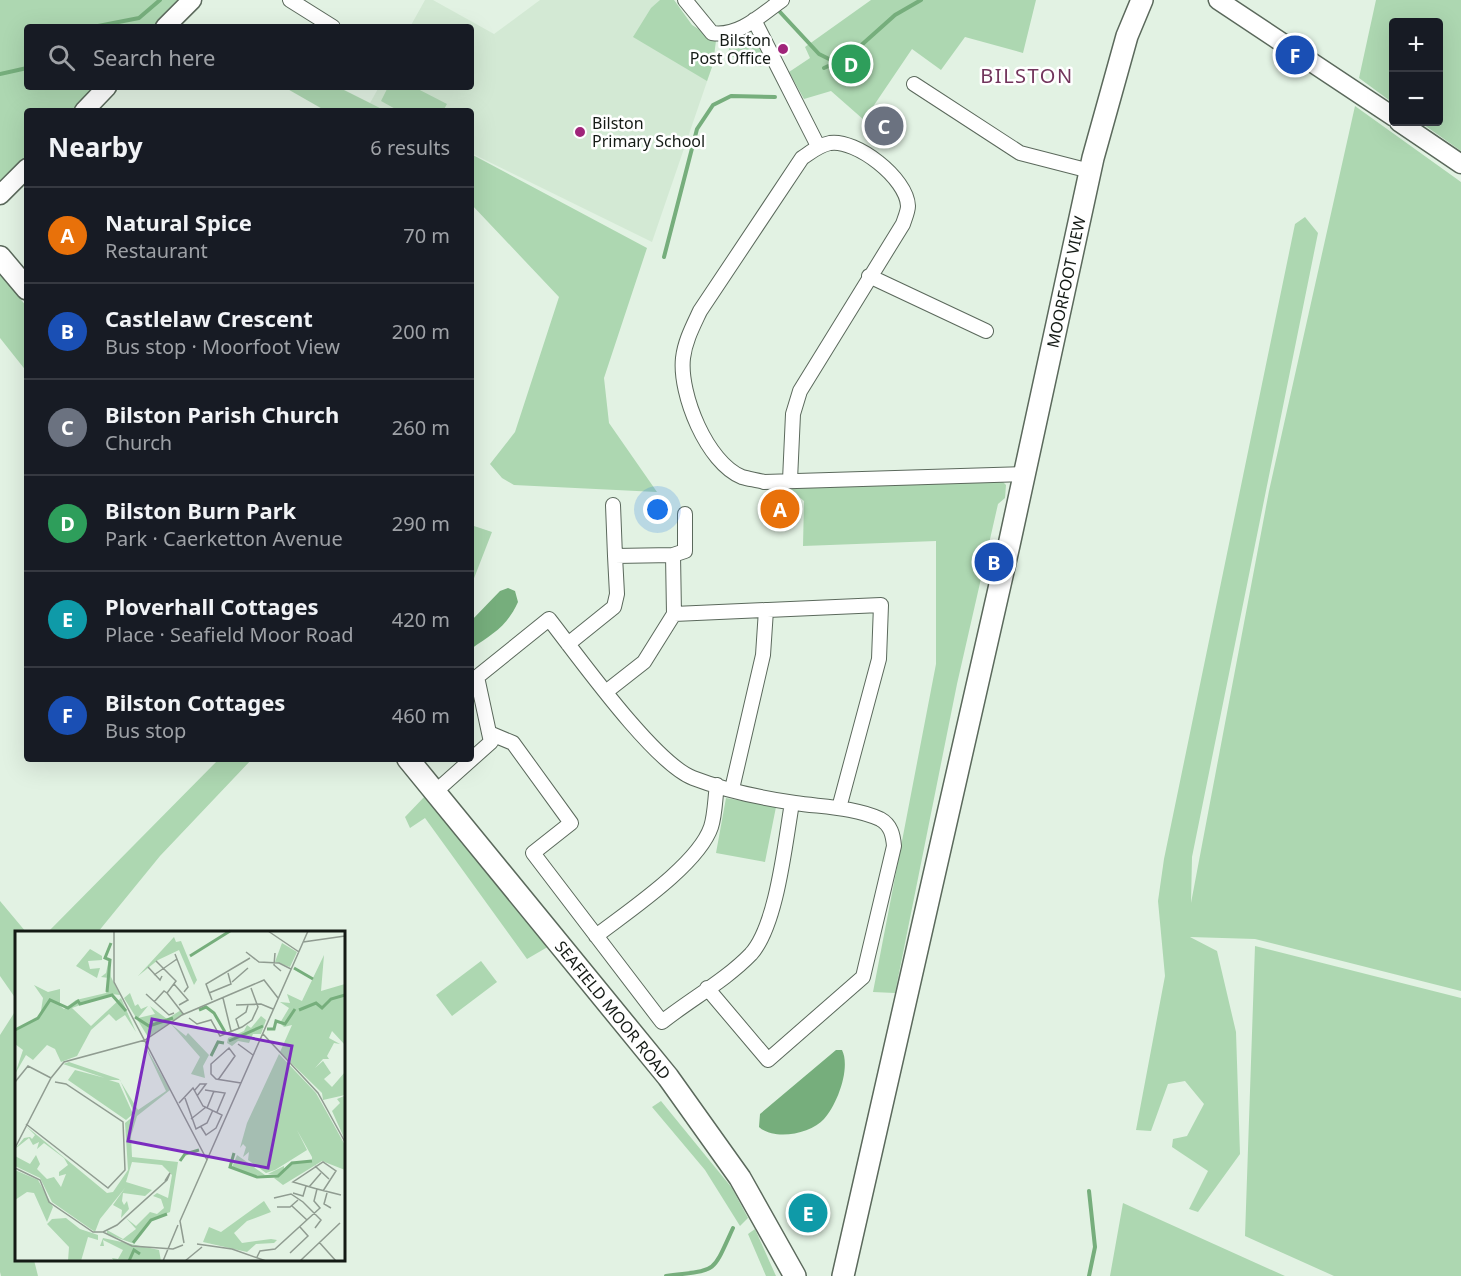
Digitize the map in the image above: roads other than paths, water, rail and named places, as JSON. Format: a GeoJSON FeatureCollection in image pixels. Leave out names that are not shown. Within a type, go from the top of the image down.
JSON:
{"type":"FeatureCollection","features":[{"type":"Feature","properties":{"kind":"main road"},"geometry":{"type":"LineString","coordinates":[[168,24],[192,0]]}},
{"type":"Feature","properties":{"kind":"main road","name":"MOORFOOT VIEW"},"geometry":{"type":"LineString","coordinates":[[843,1276],[1010,545],[1090,171],[1122,53],[1142,0]]}},
{"type":"Feature","properties":{"kind":"main road","name":"MOORFOOT VIEW"},"geometry":{"type":"LineString","coordinates":[[1133,22],[1158,0]]}},
{"type":"Feature","properties":{"kind":"main road"},"geometry":{"type":"LineString","coordinates":[[1218,0],[1389,114]]}},
{"type":"Feature","properties":{"kind":"main road"},"geometry":{"type":"LineString","coordinates":[[87,108],[104,90]]}},
{"type":"Feature","properties":{"kind":"main road"},"geometry":{"type":"LineString","coordinates":[[1405,126],[1461,165]]}},
{"type":"Feature","properties":{"kind":"main road"},"geometry":{"type":"LineString","coordinates":[[0,195],[24,171]]}},
{"type":"Feature","properties":{"kind":"main road"},"geometry":{"type":"LineString","coordinates":[[0,257],[24,286]]}},
{"type":"Feature","properties":{"kind":"main road","name":"SEAFIELD MOOR ROAD"},"geometry":{"type":"LineString","coordinates":[[410,762],[668,1077],[740,1178],[795,1276]]}},
{"type":"Feature","properties":{"kind":"street"},"geometry":{"type":"LineString","coordinates":[[290,0],[328,24]]}},
{"type":"Feature","properties":{"kind":"street"},"geometry":{"type":"LineString","coordinates":[[685,0],[707,29],[712,33],[724,35],[754,20],[782,0]]}},
{"type":"Feature","properties":{"kind":"street"},"geometry":{"type":"LineString","coordinates":[[754,20],[818,146]]}},
{"type":"Feature","properties":{"kind":"street"},"geometry":{"type":"LineString","coordinates":[[914,84],[1020,153],[1090,171]]}},
{"type":"Feature","properties":{"kind":"street"},"geometry":{"type":"LineString","coordinates":[[790,480],[793,414],[800,391],[903,224],[908,207],[899,181],[851,145],[832,143],[818,146],[802,158],[700,311],[688,335],[683,359],[684,386],[705,440],[726,465],[741,476],[764,482],[1024,474]]}},
{"type":"Feature","properties":{"kind":"street"},"geometry":{"type":"LineString","coordinates":[[869,276],[986,331]]}},
{"type":"Feature","properties":{"kind":"street"},"geometry":{"type":"LineString","coordinates":[[568,644],[614,607],[617,594],[613,505]]}},
{"type":"Feature","properties":{"kind":"street"},"geometry":{"type":"LineString","coordinates":[[615,556],[673,555],[685,551],[685,514]]}},
{"type":"Feature","properties":{"kind":"street"},"geometry":{"type":"LineString","coordinates":[[607,692],[644,662],[674,614],[673,555]]}},
{"type":"Feature","properties":{"kind":"street"},"geometry":{"type":"LineString","coordinates":[[674,614],[881,604],[879,659],[839,808]]}},
{"type":"Feature","properties":{"kind":"street"},"geometry":{"type":"LineString","coordinates":[[732,789],[763,655],[766,610]]}},
{"type":"Feature","properties":{"kind":"street"},"geometry":{"type":"LineString","coordinates":[[474,757],[491,742],[477,676],[549,619],[662,756],[690,777],[792,803],[839,808],[881,820],[892,831],[894,846],[863,977],[768,1060],[707,988]]}},
{"type":"Feature","properties":{"kind":"street"},"geometry":{"type":"LineString","coordinates":[[489,733],[513,743],[571,823],[533,853],[662,1022],[750,954],[762,938],[770,915],[792,803]]}},
{"type":"Feature","properties":{"kind":"street"},"geometry":{"type":"LineString","coordinates":[[435,792],[469,762]]}},
{"type":"Feature","properties":{"kind":"street"},"geometry":{"type":"LineString","coordinates":[[596,936],[654,892],[696,852],[711,828],[717,785]]}},
{"type":"Feature","properties":{"kind":"waterway"},"geometry":{"type":"LineString","coordinates":[[108,24],[139,18],[160,0]]}},
{"type":"Feature","properties":{"kind":"waterway"},"geometry":{"type":"LineString","coordinates":[[824,68],[848,57],[895,15],[921,0]]}},
{"type":"Feature","properties":{"kind":"waterway"},"geometry":{"type":"LineString","coordinates":[[780,12],[819,54],[835,62]]}},
{"type":"Feature","properties":{"kind":"waterway"},"geometry":{"type":"LineString","coordinates":[[0,74],[24,69]]}},
{"type":"Feature","properties":{"kind":"waterway"},"geometry":{"type":"LineString","coordinates":[[664,257],[697,129],[713,105],[731,96],[775,97]]}},
{"type":"Feature","properties":{"kind":"waterway"},"geometry":{"type":"LineString","coordinates":[[1089,1191],[1095,1247],[1089,1276]]}},
{"type":"Feature","properties":{"kind":"waterway"},"geometry":{"type":"LineString","coordinates":[[666,1276],[711,1267],[721,1255],[733,1228]]}},
{"type":"Feature","properties":{"kind":"place","name":"Bilston Post Office"},"geometry":{"type":"Point","coordinates":[783,49]}},
{"type":"Feature","properties":{"kind":"place","name":"Bilston Cottages"},"geometry":{"type":"Point","coordinates":[1295,55]}},
{"type":"Feature","properties":{"kind":"place","name":"Bilston Burn Park"},"geometry":{"type":"Point","coordinates":[851,64]}},
{"type":"Feature","properties":{"kind":"place","name":"Bilston Parish Church"},"geometry":{"type":"Point","coordinates":[884,126]}},
{"type":"Feature","properties":{"kind":"place","name":"Bilston Primary School"},"geometry":{"type":"Point","coordinates":[580,132]}},
{"type":"Feature","properties":{"kind":"place","name":"Natural Spice"},"geometry":{"type":"Point","coordinates":[780,509]}},
{"type":"Feature","properties":{"kind":"place","name":"Castlelaw Crescent"},"geometry":{"type":"Point","coordinates":[994,562]}},
{"type":"Feature","properties":{"kind":"place","name":"Ploverhall Cottages"},"geometry":{"type":"Point","coordinates":[808,1213]}},
{"type":"Feature","properties":{"kind":"district","name":"BILSTON"},"geometry":{"type":"Point","coordinates":[1027,76]}}]}
